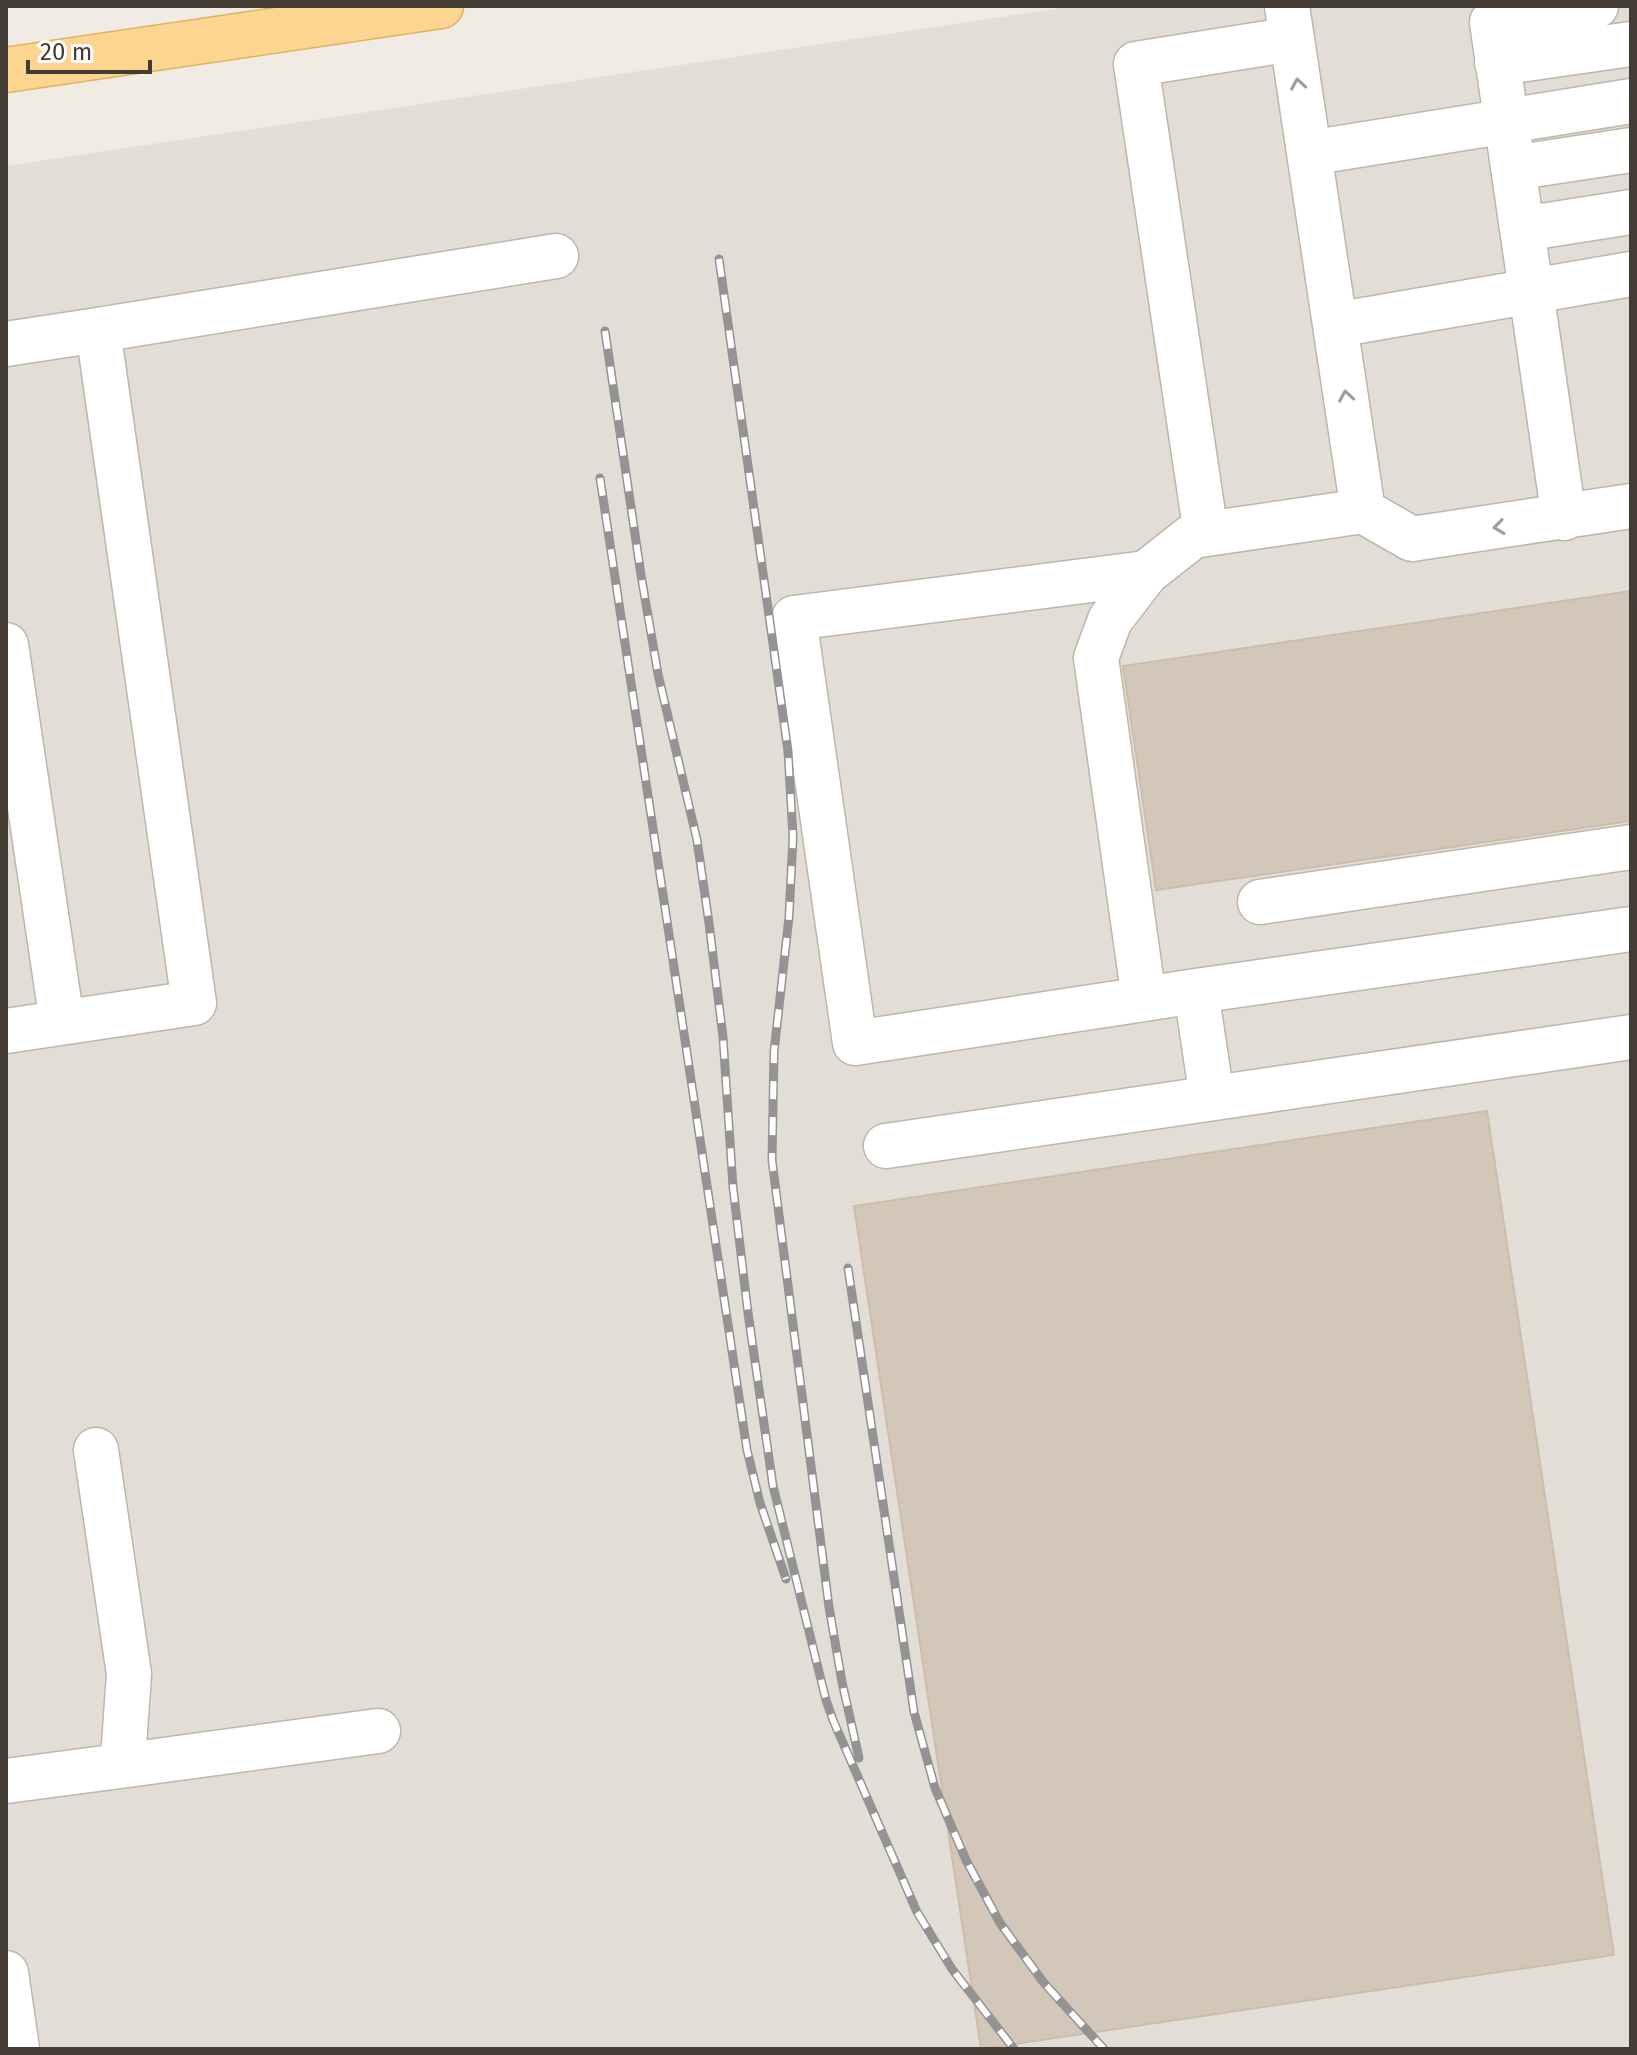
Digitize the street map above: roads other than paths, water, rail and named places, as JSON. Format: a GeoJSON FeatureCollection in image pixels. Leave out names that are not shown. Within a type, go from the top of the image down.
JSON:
{"type":"FeatureCollection","features":[{"type":"Feature","properties":{"kind":"main road"},"geometry":{"type":"LineString","coordinates":[[6,70],[441,6]]}},
{"type":"Feature","properties":{"kind":"street"},"geometry":{"type":"LineString","coordinates":[[1564,518],[1492,22],[1596,6]]}},
{"type":"Feature","properties":{"kind":"street"},"geometry":{"type":"LineString","coordinates":[[1206,534],[1136,64],[1289,23],[1363,511]]}},
{"type":"Feature","properties":{"kind":"street"},"geometry":{"type":"LineString","coordinates":[[1497,63],[1631,44]]}},
{"type":"Feature","properties":{"kind":"street"},"geometry":{"type":"LineString","coordinates":[[1309,153],[1631,101]]}},
{"type":"Feature","properties":{"kind":"street"},"geometry":{"type":"LineString","coordinates":[[1513,168],[1631,150]]}},
{"type":"Feature","properties":{"kind":"street"},"geometry":{"type":"LineString","coordinates":[[1522,229],[1631,212]]}},
{"type":"Feature","properties":{"kind":"street"},"geometry":{"type":"LineString","coordinates":[[6,344],[556,256]]}},
{"type":"Feature","properties":{"kind":"street"},"geometry":{"type":"LineString","coordinates":[[1335,325],[1631,274]]}},
{"type":"Feature","properties":{"kind":"street"},"geometry":{"type":"LineString","coordinates":[[6,1031],[194,1003],[98,330]]}},
{"type":"Feature","properties":{"kind":"street"},"geometry":{"type":"LineString","coordinates":[[1144,999],[1096,658],[1110,620],[1146,573],[1193,536],[1363,511],[1412,539],[1631,506]]}},
{"type":"Feature","properties":{"kind":"street"},"geometry":{"type":"LineString","coordinates":[[1146,573],[794,618],[855,1043],[1631,929]]}},
{"type":"Feature","properties":{"kind":"street"},"geometry":{"type":"LineString","coordinates":[[6,645],[62,1022]]}},
{"type":"Feature","properties":{"kind":"street"},"geometry":{"type":"LineString","coordinates":[[1260,902],[1631,847]]}},
{"type":"Feature","properties":{"kind":"street"},"geometry":{"type":"LineString","coordinates":[[1196,991],[1212,1098]]}},
{"type":"Feature","properties":{"kind":"street"},"geometry":{"type":"LineString","coordinates":[[886,1146],[1631,1037]]}},
{"type":"Feature","properties":{"kind":"street"},"geometry":{"type":"LineString","coordinates":[[96,1450],[129,1674],[120,1766]]}},
{"type":"Feature","properties":{"kind":"street"},"geometry":{"type":"LineString","coordinates":[[6,1781],[378,1731]]}},
{"type":"Feature","properties":{"kind":"street"},"geometry":{"type":"LineString","coordinates":[[6,1973],[17,2049]]}},
{"type":"Feature","properties":{"kind":"railway"},"geometry":{"type":"LineString","coordinates":[[719,259],[788,751],[793,837],[789,917],[774,1052],[772,1160],[829,1607],[859,1758]]}},
{"type":"Feature","properties":{"kind":"railway"},"geometry":{"type":"LineString","coordinates":[[605,331],[658,674],[697,840],[723,1037],[733,1187],[773,1486],[833,1720],[917,1912],[952,1969],[1014,2049]]}},
{"type":"Feature","properties":{"kind":"railway"},"geometry":{"type":"LineString","coordinates":[[600,478],[747,1450],[760,1503],[786,1579]]}},
{"type":"Feature","properties":{"kind":"railway"},"geometry":{"type":"LineString","coordinates":[[848,1268],[914,1712],[935,1788],[966,1860],[1000,1923],[1044,1983],[1104,2049]]}}]}
